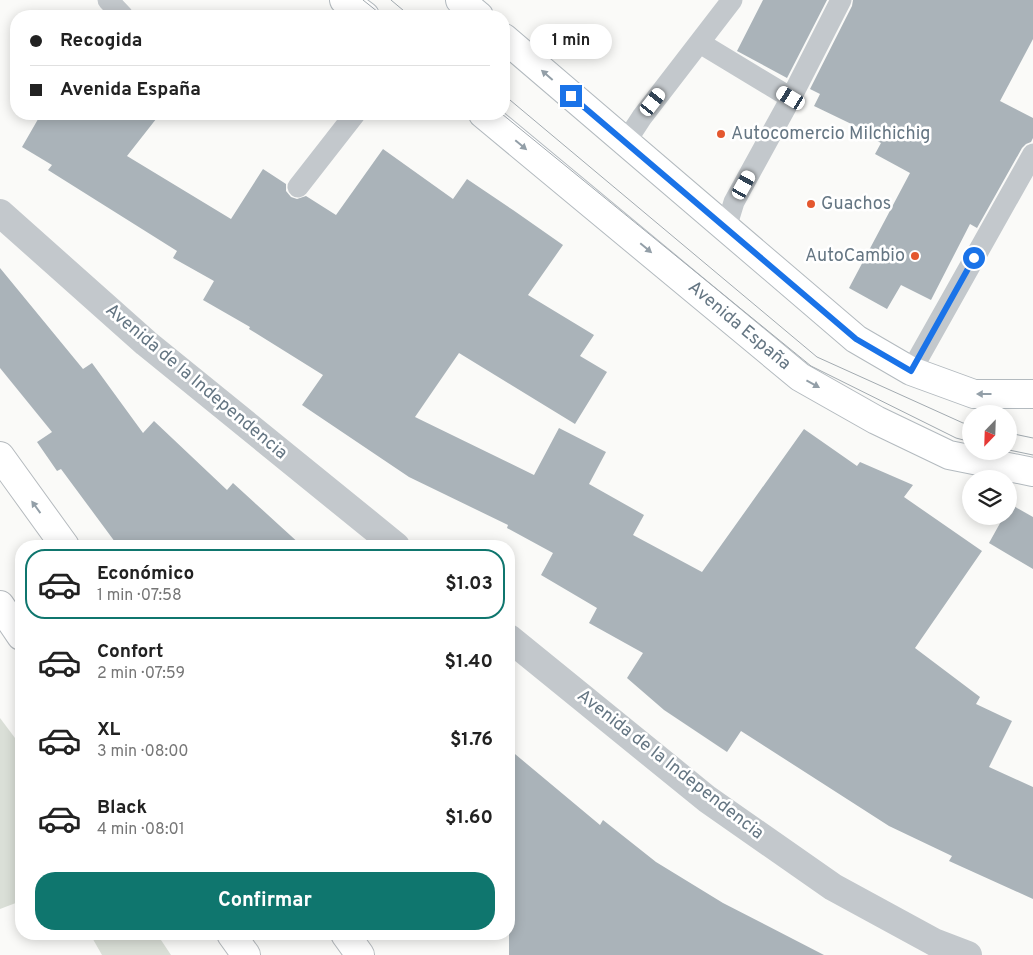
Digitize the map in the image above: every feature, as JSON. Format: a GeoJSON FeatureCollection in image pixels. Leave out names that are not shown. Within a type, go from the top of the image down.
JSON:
{"type":"FeatureCollection","features":[{"type":"Feature","properties":{"kind":"main road"},"geometry":{"type":"LineString","coordinates":[[344,0],[357,10]]}},
{"type":"Feature","properties":{"kind":"main road"},"geometry":{"type":"LineString","coordinates":[[460,0],[472,10]]}},
{"type":"Feature","properties":{"kind":"main road"},"geometry":{"type":"LineString","coordinates":[[510,43],[856,339],[911,371],[974,394],[1033,394]]}},
{"type":"Feature","properties":{"kind":"main road","name":"Avenida España"},"geometry":{"type":"LineString","coordinates":[[490,120],[800,376],[876,420],[949,455],[1033,472]]}},
{"type":"Feature","properties":{"kind":"main road"},"geometry":{"type":"LineString","coordinates":[[0,456],[61,540]]}},
{"type":"Feature","properties":{"kind":"main road"},"geometry":{"type":"LineString","coordinates":[[0,605],[15,627]]}},
{"type":"Feature","properties":{"kind":"main road"},"geometry":{"type":"LineString","coordinates":[[235,940],[246,955]]}},
{"type":"Feature","properties":{"kind":"main road"},"geometry":{"type":"LineString","coordinates":[[349,940],[360,955]]}},
{"type":"Feature","properties":{"kind":"street","name":"Avenida de la Independencia"},"geometry":{"type":"LineString","coordinates":[[0,213],[146,343],[389,540]]}},
{"type":"Feature","properties":{"kind":"street","name":"Avenida de la Independencia"},"geometry":{"type":"LineString","coordinates":[[515,643],[707,799],[833,887],[934,942],[968,955]]}},
{"type":"Feature","properties":{"kind":"lane"},"geometry":{"type":"LineString","coordinates":[[108,0],[117,10]]}},
{"type":"Feature","properties":{"kind":"lane"},"geometry":{"type":"LineString","coordinates":[[625,143],[642,117],[732,0]]}},
{"type":"Feature","properties":{"kind":"lane"},"geometry":{"type":"LineString","coordinates":[[726,228],[734,202],[791,98],[841,0]]}},
{"type":"Feature","properties":{"kind":"lane"},"geometry":{"type":"LineString","coordinates":[[700,43],[791,98]]}},
{"type":"Feature","properties":{"kind":"lane"},"geometry":{"type":"LineString","coordinates":[[298,187],[350,120]]}},
{"type":"Feature","properties":{"kind":"lane"},"geometry":{"type":"LineString","coordinates":[[911,371],[1033,154]]}},
{"type":"Feature","properties":{"kind":"shaded area"},"geometry":{"type":"Polygon","coordinates":[[[0,718],[15,738],[15,903],[0,909],[0,718]]]}},
{"type":"Feature","properties":{"kind":"shaded area"},"geometry":{"type":"Polygon","coordinates":[[[93,940],[161,940],[171,955],[102,955],[93,940]]]}},
{"type":"Feature","properties":{"kind":"building"},"geometry":{"type":"Polygon","coordinates":[[[763,0],[827,0],[787,78],[737,51],[763,0]]]}},
{"type":"Feature","properties":{"kind":"building"},"geometry":{"type":"Polygon","coordinates":[[[853,0],[1033,0],[1033,39],[1000,101],[1033,118],[1033,138],[1031,142],[1022,148],[977,228],[970,224],[931,300],[901,285],[887,309],[849,288],[910,173],[875,154],[881,143],[866,135],[868,132],[814,106],[820,94],[810,89],[852,6],[853,0]]]}},
{"type":"Feature","properties":{"kind":"building"},"geometry":{"type":"Polygon","coordinates":[[[38,120],[155,120],[127,156],[231,219],[263,169],[286,184],[286,191],[291,197],[297,199],[306,196],[336,215],[383,149],[453,199],[467,179],[563,245],[528,295],[594,335],[580,356],[607,372],[575,424],[459,353],[415,417],[534,475],[559,428],[606,452],[589,484],[644,515],[633,535],[702,572],[804,429],[857,466],[860,462],[913,485],[904,497],[982,551],[915,648],[980,697],[976,704],[1012,721],[989,767],[1033,787],[1033,899],[949,861],[952,856],[889,826],[741,731],[727,752],[664,710],[627,678],[643,653],[589,623],[597,608],[541,575],[553,553],[507,528],[508,525],[409,477],[302,405],[323,375],[249,329],[250,327],[203,300],[214,281],[173,258],[177,251],[48,170],[52,165],[22,147],[38,120]]]}},
{"type":"Feature","properties":{"kind":"building"},"geometry":{"type":"Polygon","coordinates":[[[0,268],[83,369],[92,363],[143,433],[154,421],[227,490],[233,483],[295,540],[114,540],[61,469],[57,471],[37,442],[52,432],[0,368],[0,268]]]}},
{"type":"Feature","properties":{"kind":"building"},"geometry":{"type":"Polygon","coordinates":[[[1017,508],[1033,517],[1033,569],[989,543],[999,525],[1017,525],[1017,508]]]}},
{"type":"Feature","properties":{"kind":"building"},"geometry":{"type":"Polygon","coordinates":[[[515,754],[600,825],[603,820],[656,862],[723,903],[824,955],[509,955],[509,940],[515,940],[515,754]]]}},
{"type":"Feature","properties":{"kind":"tram line"},"geometry":{"type":"LineString","coordinates":[[363,0],[376,10]]}},
{"type":"Feature","properties":{"kind":"tram line"},"geometry":{"type":"LineString","coordinates":[[391,0],[403,10]]}},
{"type":"Feature","properties":{"kind":"tram line"},"geometry":{"type":"LineString","coordinates":[[510,100],[817,357],[962,423]]}},
{"type":"Feature","properties":{"kind":"tram line"},"geometry":{"type":"LineString","coordinates":[[509,120],[811,366],[962,440]]}},
{"type":"Feature","properties":{"kind":"tram line"},"geometry":{"type":"LineString","coordinates":[[1018,435],[1033,438]]}},
{"type":"Feature","properties":{"kind":"tram line"},"geometry":{"type":"LineString","coordinates":[[1018,452],[1033,455]]}},
{"type":"Feature","properties":{"kind":"place","name":"Autocomercio Milchichig"},"geometry":{"type":"Point","coordinates":[721,134]}},
{"type":"Feature","properties":{"kind":"place","name":"Guachos"},"geometry":{"type":"Point","coordinates":[811,204]}},
{"type":"Feature","properties":{"kind":"place","name":"AutoCambio"},"geometry":{"type":"Point","coordinates":[915,256]}},
{"type":"Feature","properties":{"kind":"route"},"geometry":{"type":"LineString","coordinates":[[571,96],[856,339],[911,371],[974,258]]}}]}
